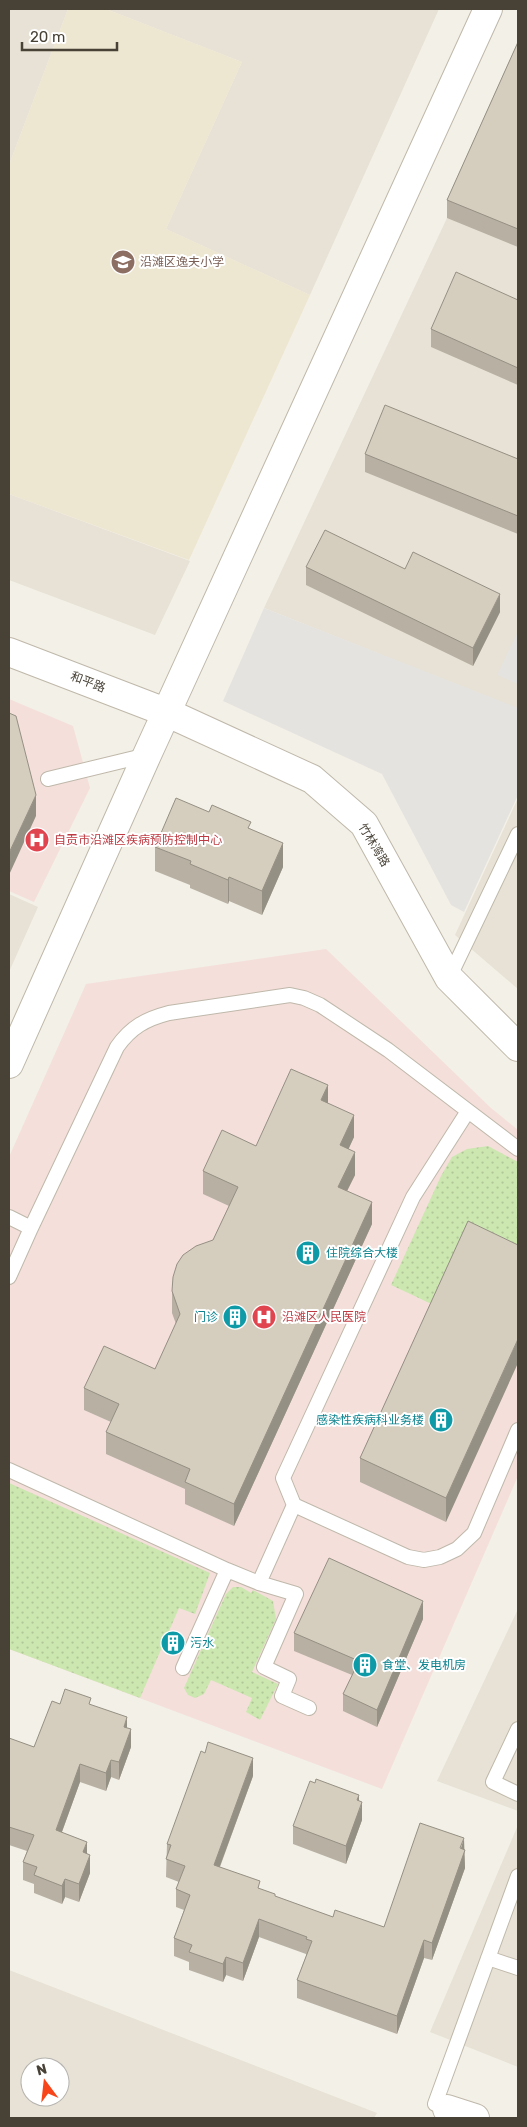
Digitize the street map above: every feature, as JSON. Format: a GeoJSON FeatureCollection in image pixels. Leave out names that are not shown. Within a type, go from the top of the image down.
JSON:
{"type":"FeatureCollection","features":[{"type":"Feature","properties":{"kind":"street"},"geometry":{"type":"LineString","coordinates":[[9,1064],[488,9]]}},
{"type":"Feature","properties":{"kind":"street","name":"和平路"},"geometry":{"type":"LineString","coordinates":[[9,652],[168,713]]}},
{"type":"Feature","properties":{"kind":"street","name":"竹林湾路"},"geometry":{"type":"LineString","coordinates":[[168,713],[312,779],[364,824],[449,978],[518,1047]]}},
{"type":"Feature","properties":{"kind":"street"},"geometry":{"type":"LineString","coordinates":[[441,2107],[475,2118]]}},
{"type":"Feature","properties":{"kind":"lane"},"geometry":{"type":"LineString","coordinates":[[48,779],[148,755]]}},
{"type":"Feature","properties":{"kind":"lane"},"geometry":{"type":"LineString","coordinates":[[449,978],[518,834]]}},
{"type":"Feature","properties":{"kind":"lane"},"geometry":{"type":"LineString","coordinates":[[9,1277],[117,1047],[138,1024],[159,1016],[290,995],[304,998],[320,1005],[388,1050],[518,1149]]}},
{"type":"Feature","properties":{"kind":"lane"},"geometry":{"type":"LineString","coordinates":[[468,1111],[413,1197],[283,1478],[294,1505],[408,1556],[424,1560],[440,1557],[457,1549],[474,1533],[518,1430]]}},
{"type":"Feature","properties":{"kind":"lane"},"geometry":{"type":"LineString","coordinates":[[9,1217],[31,1228]]}},
{"type":"Feature","properties":{"kind":"lane"},"geometry":{"type":"LineString","coordinates":[[9,1470],[226,1570],[259,1583],[296,1594],[264,1667],[289,1678],[282,1696],[309,1708]]}},
{"type":"Feature","properties":{"kind":"lane"},"geometry":{"type":"LineString","coordinates":[[259,1583],[294,1505]]}},
{"type":"Feature","properties":{"kind":"lane"},"geometry":{"type":"LineString","coordinates":[[183,1668],[226,1570]]}},
{"type":"Feature","properties":{"kind":"lane"},"geometry":{"type":"LineString","coordinates":[[518,1729],[493,1782],[518,1794]]}},
{"type":"Feature","properties":{"kind":"lane"},"geometry":{"type":"LineString","coordinates":[[441,2107],[488,1958],[518,1876]]}},
{"type":"Feature","properties":{"kind":"lane"},"geometry":{"type":"LineString","coordinates":[[488,1958],[518,1968]]}},
{"type":"Feature","properties":{"kind":"shaded area"},"geometry":{"type":"Polygon","coordinates":[[[9,9],[68,9],[9,165],[9,9]]]}},
{"type":"Feature","properties":{"kind":"shaded area","name":"沿滩区逸夫小学"},"geometry":{"type":"Polygon","coordinates":[[[68,9],[106,9],[242,62],[166,229],[310,295],[189,560],[9,494],[9,165],[68,9]]]}},
{"type":"Feature","properties":{"kind":"shaded area"},"geometry":{"type":"Polygon","coordinates":[[[106,9],[439,9],[310,295],[166,229],[242,62],[106,9]]]}},
{"type":"Feature","properties":{"kind":"shaded area"},"geometry":{"type":"Polygon","coordinates":[[[518,60],[518,709],[264,608],[447,218],[518,60]]]}},
{"type":"Feature","properties":{"kind":"shaded area"},"geometry":{"type":"Polygon","coordinates":[[[9,494],[190,561],[155,635],[9,580],[9,494]]]}},
{"type":"Feature","properties":{"kind":"shaded area"},"geometry":{"type":"Polygon","coordinates":[[[264,608],[518,708],[518,795],[464,912],[451,905],[382,774],[223,701],[264,608]]]}},
{"type":"Feature","properties":{"kind":"shaded area"},"geometry":{"type":"Polygon","coordinates":[[[518,631],[518,684],[497,675],[518,631]]]}},
{"type":"Feature","properties":{"kind":"shaded area","name":"自贡市沿滩区疾病预防控制中心"},"geometry":{"type":"Polygon","coordinates":[[[9,699],[73,726],[90,788],[34,902],[9,891],[9,699]]]}},
{"type":"Feature","properties":{"kind":"shaded area"},"geometry":{"type":"Polygon","coordinates":[[[518,798],[518,989],[455,935],[518,798]]]}},
{"type":"Feature","properties":{"kind":"shaded area"},"geometry":{"type":"Polygon","coordinates":[[[9,894],[38,907],[9,972],[9,894]]]}},
{"type":"Feature","properties":{"kind":"shaded area","name":"沿滩区人民医院"},"geometry":{"type":"Polygon","coordinates":[[[326,949],[491,1108],[518,1130],[518,1476],[382,1789],[9,1649],[9,1157],[86,984],[326,949]]]}},
{"type":"Feature","properties":{"kind":"shaded area"},"geometry":{"type":"Polygon","coordinates":[[[518,1609],[518,1811],[437,1781],[518,1609]]]}},
{"type":"Feature","properties":{"kind":"shaded area"},"geometry":{"type":"Polygon","coordinates":[[[518,1825],[518,2067],[430,2032],[518,1825]]]}},
{"type":"Feature","properties":{"kind":"shaded area"},"geometry":{"type":"Polygon","coordinates":[[[9,1970],[377,2113],[374,2118],[9,2118],[9,1970]]]}},
{"type":"Feature","properties":{"kind":"green space"},"geometry":{"type":"Polygon","coordinates":[[[488,1146],[518,1162],[518,1267],[440,1308],[391,1285],[441,1176],[452,1157],[467,1149],[488,1146]]]}},
{"type":"Feature","properties":{"kind":"green space"},"geometry":{"type":"Polygon","coordinates":[[[9,1483],[210,1573],[195,1614],[179,1608],[140,1698],[9,1649],[9,1483]]]}},
{"type":"Feature","properties":{"kind":"green space"},"geometry":{"type":"Polygon","coordinates":[[[233,1587],[241,1587],[251,1593],[253,1590],[273,1601],[276,1619],[252,1672],[278,1684],[260,1720],[246,1712],[252,1698],[211,1680],[204,1694],[195,1698],[188,1695],[184,1688],[226,1594],[233,1587]]]}},
{"type":"Feature","properties":{"kind":"building"},"geometry":{"type":"Polygon","coordinates":[[[518,42],[518,229],[447,200],[518,42]]]}},
{"type":"Feature","properties":{"kind":"building"},"geometry":{"type":"Polygon","coordinates":[[[456,272],[518,300],[518,368],[431,329],[456,272]]]}},
{"type":"Feature","properties":{"kind":"building"},"geometry":{"type":"Polygon","coordinates":[[[385,405],[518,459],[518,516],[365,454],[385,405]]]}},
{"type":"Feature","properties":{"kind":"building"},"geometry":{"type":"Polygon","coordinates":[[[325,530],[405,569],[413,552],[500,594],[473,648],[306,567],[325,530]]]}},
{"type":"Feature","properties":{"kind":"building"},"geometry":{"type":"Polygon","coordinates":[[[9,713],[16,716],[36,795],[9,853],[9,713]]]}},
{"type":"Feature","properties":{"kind":"building"},"geometry":{"type":"Polygon","coordinates":[[[176,798],[209,812],[212,805],[251,822],[248,828],[283,843],[262,891],[229,877],[228,880],[190,864],[191,861],[155,847],[176,798]]]}},
{"type":"Feature","properties":{"kind":"building"},"geometry":{"type":"Polygon","coordinates":[[[291,1069],[328,1085],[321,1100],[354,1115],[340,1145],[355,1152],[338,1187],[372,1202],[234,1504],[185,1482],[190,1469],[106,1432],[119,1404],[84,1388],[104,1346],[155,1369],[180,1314],[172,1291],[173,1277],[177,1264],[183,1255],[196,1246],[213,1240],[238,1187],[203,1171],[222,1130],[256,1146],[291,1069]]]}},
{"type":"Feature","properties":{"kind":"building","name":"感染性疾病科业务楼"},"geometry":{"type":"Polygon","coordinates":[[[468,1221],[518,1245],[518,1339],[446,1498],[360,1458],[468,1221]]]}},
{"type":"Feature","properties":{"kind":"building","name":"食堂、发电机房"},"geometry":{"type":"Polygon","coordinates":[[[329,1558],[423,1601],[377,1710],[343,1694],[359,1661],[294,1633],[329,1558]]]}},
{"type":"Feature","properties":{"kind":"building"},"geometry":{"type":"Polygon","coordinates":[[[65,1689],[91,1698],[89,1704],[127,1717],[124,1727],[131,1729],[119,1762],[111,1760],[106,1773],[80,1764],[56,1830],[87,1842],[83,1852],[90,1855],[79,1884],[65,1879],[62,1886],[34,1875],[37,1867],[23,1862],[34,1835],[9,1827],[9,1738],[34,1747],[52,1701],[60,1704],[65,1689]]]}},
{"type":"Feature","properties":{"kind":"building"},"geometry":{"type":"Polygon","coordinates":[[[208,1742],[253,1758],[214,1865],[260,1881],[258,1888],[275,1894],[275,1896],[333,1917],[335,1910],[384,1927],[420,1823],[464,1838],[460,1848],[465,1850],[432,1943],[424,1940],[397,2016],[297,1980],[312,1941],[306,1939],[307,1937],[259,1919],[243,1963],[226,1957],[223,1964],[189,1952],[192,1945],[174,1938],[190,1895],[176,1889],[185,1866],[166,1859],[171,1845],[167,1844],[201,1751],[205,1753],[208,1742]]]}},
{"type":"Feature","properties":{"kind":"building"},"geometry":{"type":"Polygon","coordinates":[[[316,1779],[359,1795],[357,1800],[362,1802],[346,1846],[293,1826],[310,1781],[315,1783],[316,1779]]]}},
{"type":"Feature","properties":{"kind":"place","name":"沿滩区逸夫小学"},"geometry":{"type":"Point","coordinates":[123,262]}},
{"type":"Feature","properties":{"kind":"place","name":"自贡市沿滩区疾病预防控制中心"},"geometry":{"type":"Point","coordinates":[37,840]}},
{"type":"Feature","properties":{"kind":"place","name":"住院综合大楼"},"geometry":{"type":"Point","coordinates":[308,1253]}},
{"type":"Feature","properties":{"kind":"place","name":"门诊"},"geometry":{"type":"Point","coordinates":[235,1317]}},
{"type":"Feature","properties":{"kind":"place","name":"沿滩区人民医院"},"geometry":{"type":"Point","coordinates":[264,1317]}},
{"type":"Feature","properties":{"kind":"place","name":"感染性疾病科业务楼"},"geometry":{"type":"Point","coordinates":[441,1420]}},
{"type":"Feature","properties":{"kind":"place","name":"污水"},"geometry":{"type":"Point","coordinates":[173,1643]}},
{"type":"Feature","properties":{"kind":"place","name":"食堂、发电机房"},"geometry":{"type":"Point","coordinates":[365,1665]}}]}
